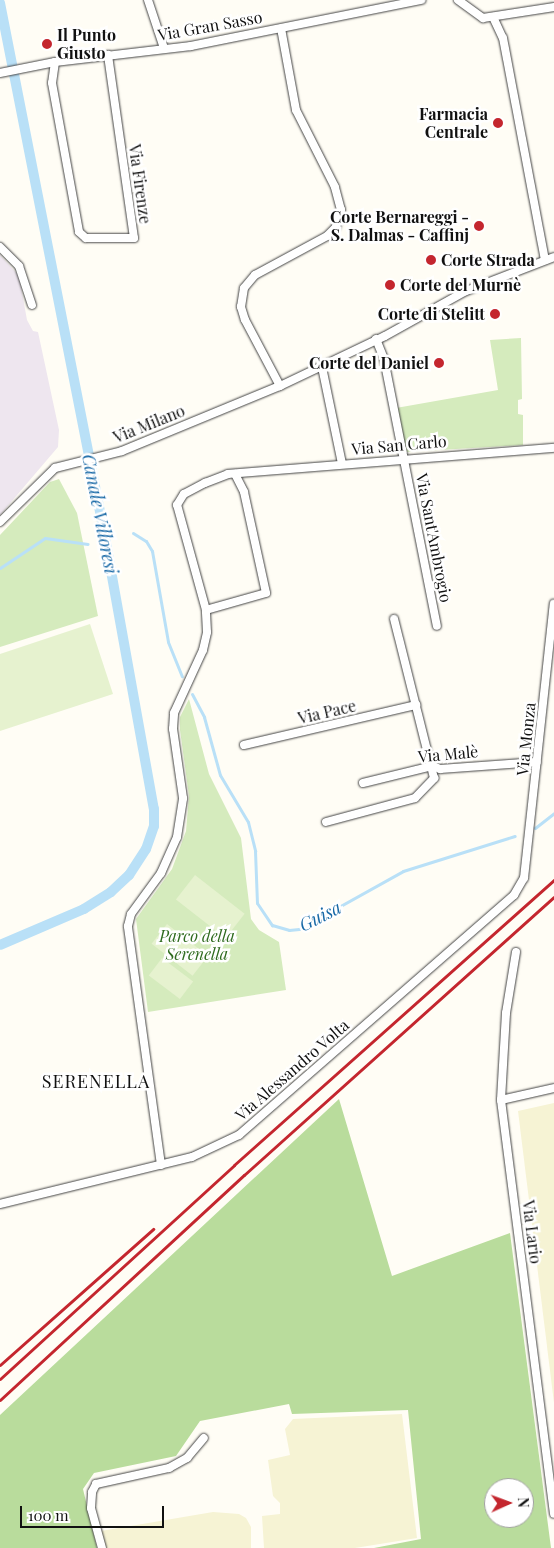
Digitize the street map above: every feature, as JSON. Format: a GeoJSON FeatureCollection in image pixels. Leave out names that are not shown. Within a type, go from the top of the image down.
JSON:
{"type":"FeatureCollection","features":[{"type":"Feature","properties":{"kind":"street"},"geometry":{"type":"LineString","coordinates":[[148,0],[164,48]]}},
{"type":"Feature","properties":{"kind":"street","name":"Via Gran Sasso"},"geometry":{"type":"LineString","coordinates":[[0,73],[55,62],[164,48],[281,28],[380,4],[420,0]]}},
{"type":"Feature","properties":{"kind":"street"},"geometry":{"type":"LineString","coordinates":[[458,0],[478,17],[508,16],[554,7]]}},
{"type":"Feature","properties":{"kind":"street"},"geometry":{"type":"LineString","coordinates":[[503,38],[508,16]]}},
{"type":"Feature","properties":{"kind":"street"},"geometry":{"type":"LineString","coordinates":[[493,17],[503,38],[545,260]]}},
{"type":"Feature","properties":{"kind":"street"},"geometry":{"type":"LineString","coordinates":[[280,386],[245,320],[241,307],[244,288],[255,275],[327,236],[336,227],[341,210],[335,188],[300,119],[281,28]]}},
{"type":"Feature","properties":{"kind":"street","name":"Via Firenze"},"geometry":{"type":"LineString","coordinates":[[55,62],[52,83],[79,232],[86,238],[134,238],[108,55]]}},
{"type":"Feature","properties":{"kind":"street"},"geometry":{"type":"LineString","coordinates":[[0,247],[19,266],[32,305]]}},
{"type":"Feature","properties":{"kind":"street","name":"Via Milano"},"geometry":{"type":"LineString","coordinates":[[0,522],[42,478],[72,462],[113,454],[280,386],[322,367],[466,291],[554,258]]}},
{"type":"Feature","properties":{"kind":"street","name":"Via Sant'Ambrogio"},"geometry":{"type":"LineString","coordinates":[[376,339],[384,359],[436,626]]}},
{"type":"Feature","properties":{"kind":"street"},"geometry":{"type":"LineString","coordinates":[[322,367],[342,464]]}},
{"type":"Feature","properties":{"kind":"street","name":"Via San Carlo"},"geometry":{"type":"LineString","coordinates":[[161,1165],[128,926],[136,904],[161,873],[179,831],[183,798],[173,729],[174,713],[203,650],[207,632],[206,610],[177,505],[184,494],[221,476],[342,464],[554,448]]}},
{"type":"Feature","properties":{"kind":"street"},"geometry":{"type":"LineString","coordinates":[[244,492],[247,473]]}},
{"type":"Feature","properties":{"kind":"street"},"geometry":{"type":"LineString","coordinates":[[206,610],[266,593],[244,492],[235,474]]}},
{"type":"Feature","properties":{"kind":"street","name":"Via Monza"},"geometry":{"type":"LineString","coordinates":[[524,878],[554,604]]}},
{"type":"Feature","properties":{"kind":"street"},"geometry":{"type":"LineString","coordinates":[[326,822],[418,796],[434,778],[433,766],[394,619]]}},
{"type":"Feature","properties":{"kind":"street","name":"Via Pace"},"geometry":{"type":"LineString","coordinates":[[244,745],[416,705]]}},
{"type":"Feature","properties":{"kind":"street","name":"Via Malè"},"geometry":{"type":"LineString","coordinates":[[362,783],[433,766],[440,769],[537,762]]}},
{"type":"Feature","properties":{"kind":"street","name":"Via Alessandro Volta"},"geometry":{"type":"LineString","coordinates":[[0,1204],[161,1165],[209,1151],[251,1126],[514,895],[524,878]]}},
{"type":"Feature","properties":{"kind":"street","name":"Via Lario"},"geometry":{"type":"LineString","coordinates":[[516,952],[506,1013],[501,1100],[554,1514]]}},
{"type":"Feature","properties":{"kind":"street"},"geometry":{"type":"LineString","coordinates":[[501,1100],[554,1088]]}},
{"type":"Feature","properties":{"kind":"street"},"geometry":{"type":"LineString","coordinates":[[102,1548],[91,1508],[92,1492],[96,1484],[169,1468],[187,1458],[204,1438]]}},
{"type":"Feature","properties":{"kind":"shaded area"},"geometry":{"type":"Polygon","coordinates":[[[0,255],[19,276],[27,320],[33,331],[38,332],[59,430],[58,447],[0,515],[0,255]]]}},
{"type":"Feature","properties":{"kind":"shaded area"},"geometry":{"type":"Polygon","coordinates":[[[554,1103],[554,1403],[518,1111],[554,1103]]]}},
{"type":"Feature","properties":{"kind":"shaded area"},"geometry":{"type":"Polygon","coordinates":[[[402,1414],[417,1538],[355,1548],[264,1548],[262,1516],[280,1514],[280,1503],[273,1496],[268,1460],[290,1455],[285,1429],[293,1419],[402,1414]]]}},
{"type":"Feature","properties":{"kind":"shaded area"},"geometry":{"type":"Polygon","coordinates":[[[213,1512],[239,1514],[246,1518],[251,1527],[251,1548],[105,1548],[101,1531],[213,1512]]]}},
{"type":"Feature","properties":{"kind":"green space"},"geometry":{"type":"Polygon","coordinates":[[[521,338],[522,399],[518,400],[518,414],[523,415],[523,445],[406,452],[396,408],[498,390],[490,340],[521,338]]]}},
{"type":"Feature","properties":{"kind":"green space"},"geometry":{"type":"Polygon","coordinates":[[[59,479],[77,513],[98,616],[0,647],[0,535],[50,482],[59,479]]]}},
{"type":"Feature","properties":{"kind":"green space"},"geometry":{"type":"Polygon","coordinates":[[[90,624],[113,694],[0,731],[0,654],[90,624]]]}},
{"type":"Feature","properties":{"kind":"green space","name":"Parco della Serenella"},"geometry":{"type":"Polygon","coordinates":[[[189,699],[209,774],[241,838],[251,919],[259,930],[279,942],[286,990],[148,1012],[136,919],[172,869],[186,831],[189,796],[180,717],[189,699]]]}},
{"type":"Feature","properties":{"kind":"green space"},"geometry":{"type":"Polygon","coordinates":[[[195,875],[245,914],[226,938],[176,899],[195,875]]]}},
{"type":"Feature","properties":{"kind":"green space"},"geometry":{"type":"Polygon","coordinates":[[[167,924],[208,956],[193,976],[152,944],[167,924]]]}},
{"type":"Feature","properties":{"kind":"green space"},"geometry":{"type":"Polygon","coordinates":[[[162,958],[193,981],[180,999],[149,976],[162,958]]]}},
{"type":"Feature","properties":{"kind":"green space"},"geometry":{"type":"Polygon","coordinates":[[[339,1099],[392,1276],[510,1233],[551,1548],[374,1548],[421,1539],[408,1410],[292,1414],[289,1404],[200,1421],[176,1456],[94,1473],[83,1489],[97,1548],[0,1548],[0,1415],[339,1099]]]}},
{"type":"Feature","properties":{"kind":"waterway","name":"Canale Villoresi"},"geometry":{"type":"LineString","coordinates":[[0,3],[104,532],[154,809],[154,826],[146,849],[129,875],[111,892],[84,909],[0,945]]}},
{"type":"Feature","properties":{"kind":"waterway","name":"Guisa"},"geometry":{"type":"LineString","coordinates":[[133,533],[146,541],[152,551],[168,642],[182,676]]}},
{"type":"Feature","properties":{"kind":"waterway","name":"Guisa"},"geometry":{"type":"LineString","coordinates":[[0,568],[45,538],[88,544]]}},
{"type":"Feature","properties":{"kind":"waterway","name":"Guisa"},"geometry":{"type":"LineString","coordinates":[[192,694],[204,717],[220,775],[248,822],[255,851],[257,903],[272,925],[289,930],[299,929],[403,871],[515,836]]}},
{"type":"Feature","properties":{"kind":"waterway","name":"Guisa"},"geometry":{"type":"LineString","coordinates":[[535,828],[554,813]]}},
{"type":"Feature","properties":{"kind":"railway"},"geometry":{"type":"LineString","coordinates":[[0,1379],[234,1165],[554,880]]}},
{"type":"Feature","properties":{"kind":"railway"},"geometry":{"type":"LineString","coordinates":[[0,1400],[244,1175],[554,897]]}},
{"type":"Feature","properties":{"kind":"railway"},"geometry":{"type":"LineString","coordinates":[[0,1365],[153,1229]]}},
{"type":"Feature","properties":{"kind":"place","name":"Il Punto Giusto"},"geometry":{"type":"Point","coordinates":[47,44]}},
{"type":"Feature","properties":{"kind":"place","name":"Farmacia Centrale"},"geometry":{"type":"Point","coordinates":[498,123]}},
{"type":"Feature","properties":{"kind":"place","name":"Corte Bernareggi - S. Dalmas - Caffinj"},"geometry":{"type":"Point","coordinates":[479,226]}},
{"type":"Feature","properties":{"kind":"place","name":"Corte Strada"},"geometry":{"type":"Point","coordinates":[431,260]}},
{"type":"Feature","properties":{"kind":"place","name":"Corte del Murnè"},"geometry":{"type":"Point","coordinates":[390,285]}},
{"type":"Feature","properties":{"kind":"place","name":"Corte di Stelitt"},"geometry":{"type":"Point","coordinates":[495,314]}},
{"type":"Feature","properties":{"kind":"place","name":"Corte del Daniel"},"geometry":{"type":"Point","coordinates":[439,363]}},
{"type":"Feature","properties":{"kind":"district","name":"SERENELLA"},"geometry":{"type":"Point","coordinates":[96,1081]}}]}
